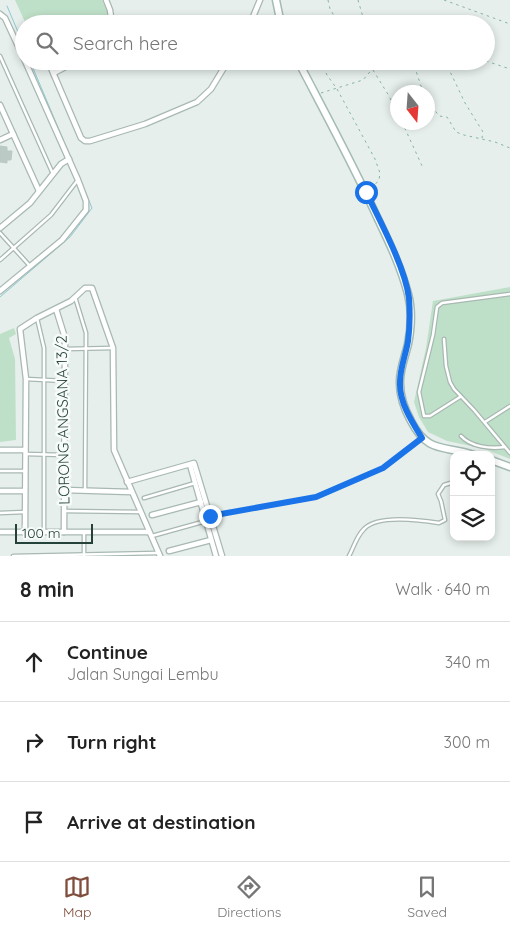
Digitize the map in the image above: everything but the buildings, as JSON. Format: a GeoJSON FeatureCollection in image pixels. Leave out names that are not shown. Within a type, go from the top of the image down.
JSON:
{"type":"FeatureCollection","features":[{"type":"Feature","properties":{"kind":"main road"},"geometry":{"type":"LineString","coordinates":[[276,0],[279,15]]}},
{"type":"Feature","properties":{"kind":"main road"},"geometry":{"type":"LineString","coordinates":[[303,70],[356,169],[400,268],[409,297],[410,320],[408,342],[400,383],[407,411],[422,438],[436,447],[450,452]]}},
{"type":"Feature","properties":{"kind":"main road"},"geometry":{"type":"LineString","coordinates":[[495,462],[510,468]]}},
{"type":"Feature","properties":{"kind":"street"},"geometry":{"type":"LineString","coordinates":[[106,0],[111,15]]}},
{"type":"Feature","properties":{"kind":"street"},"geometry":{"type":"LineString","coordinates":[[254,15],[260,0]]}},
{"type":"Feature","properties":{"kind":"street"},"geometry":{"type":"LineString","coordinates":[[0,14],[5,18],[15,40]]}},
{"type":"Feature","properties":{"kind":"street"},"geometry":{"type":"LineString","coordinates":[[0,291],[62,240],[86,210],[86,201],[78,180],[28,70]]}},
{"type":"Feature","properties":{"kind":"street"},"geometry":{"type":"LineString","coordinates":[[52,70],[81,138],[90,142],[145,124],[197,102],[211,89],[223,70]]}},
{"type":"Feature","properties":{"kind":"street"},"geometry":{"type":"LineString","coordinates":[[54,73],[60,70]]}},
{"type":"Feature","properties":{"kind":"street"},"geometry":{"type":"LineString","coordinates":[[0,105],[2,116],[13,134],[39,191]]}},
{"type":"Feature","properties":{"kind":"street"},"geometry":{"type":"LineString","coordinates":[[0,140],[13,134]]}},
{"type":"Feature","properties":{"kind":"street"},"geometry":{"type":"LineString","coordinates":[[0,228],[30,203],[53,174],[68,159]]}},
{"type":"Feature","properties":{"kind":"street"},"geometry":{"type":"LineString","coordinates":[[25,532],[24,452],[26,379],[20,329],[56,309],[85,288],[92,288],[113,348],[114,450],[159,554]]}},
{"type":"Feature","properties":{"kind":"street","name":"LORONG ANGSANA 13/2"},"geometry":{"type":"LineString","coordinates":[[56,309],[65,338],[64,532]]}},
{"type":"Feature","properties":{"kind":"street"},"geometry":{"type":"LineString","coordinates":[[0,450],[24,452]]}},
{"type":"Feature","properties":{"kind":"street"},"geometry":{"type":"LineString","coordinates":[[127,482],[194,463],[222,556]]}},
{"type":"Feature","properties":{"kind":"street"},"geometry":{"type":"LineString","coordinates":[[190,465],[216,556]]}},
{"type":"Feature","properties":{"kind":"street"},"geometry":{"type":"LineString","coordinates":[[64,490],[131,492]]}},
{"type":"Feature","properties":{"kind":"street"},"geometry":{"type":"LineString","coordinates":[[0,491],[24,491]]}},
{"type":"Feature","properties":{"kind":"street"},"geometry":{"type":"LineString","coordinates":[[152,515],[200,502]]}},
{"type":"Feature","properties":{"kind":"street"},"geometry":{"type":"LineString","coordinates":[[0,532],[150,534]]}},
{"type":"Feature","properties":{"kind":"street"},"geometry":{"type":"LineString","coordinates":[[169,551],[211,540]]}},
{"type":"Feature","properties":{"kind":"lane"},"geometry":{"type":"LineString","coordinates":[[0,56],[53,174]]}},
{"type":"Feature","properties":{"kind":"lane"},"geometry":{"type":"LineString","coordinates":[[0,260],[51,214],[78,180]]}},
{"type":"Feature","properties":{"kind":"lane"},"geometry":{"type":"LineString","coordinates":[[0,233],[30,266]]}},
{"type":"Feature","properties":{"kind":"lane"},"geometry":{"type":"LineString","coordinates":[[460,397],[430,416],[424,416],[419,392],[432,335],[436,307],[442,303],[510,294]]}},
{"type":"Feature","properties":{"kind":"lane"},"geometry":{"type":"LineString","coordinates":[[75,297],[86,332],[85,491]]}},
{"type":"Feature","properties":{"kind":"lane"},"geometry":{"type":"LineString","coordinates":[[37,318],[44,348],[44,532]]}},
{"type":"Feature","properties":{"kind":"lane"},"geometry":{"type":"LineString","coordinates":[[444,339],[446,366],[450,382],[460,397],[485,422],[510,453]]}},
{"type":"Feature","properties":{"kind":"lane"},"geometry":{"type":"LineString","coordinates":[[64,349],[113,348]]}},
{"type":"Feature","properties":{"kind":"lane"},"geometry":{"type":"LineString","coordinates":[[26,379],[64,381]]}},
{"type":"Feature","properties":{"kind":"lane"},"geometry":{"type":"LineString","coordinates":[[485,422],[510,406]]}},
{"type":"Feature","properties":{"kind":"lane"},"geometry":{"type":"LineString","coordinates":[[461,436],[466,441],[481,446],[505,447]]}},
{"type":"Feature","properties":{"kind":"lane"},"geometry":{"type":"LineString","coordinates":[[24,452],[64,455]]}},
{"type":"Feature","properties":{"kind":"lane"},"geometry":{"type":"LineString","coordinates":[[0,471],[24,471]]}},
{"type":"Feature","properties":{"kind":"lane"},"geometry":{"type":"LineString","coordinates":[[349,556],[357,538],[365,527],[377,522],[392,518],[439,523],[445,520],[438,494],[444,485],[450,483]]}},
{"type":"Feature","properties":{"kind":"lane"},"geometry":{"type":"LineString","coordinates":[[144,498],[195,484]]}},
{"type":"Feature","properties":{"kind":"lane"},"geometry":{"type":"LineString","coordinates":[[0,513],[25,512]]}},
{"type":"Feature","properties":{"kind":"lane"},"geometry":{"type":"LineString","coordinates":[[64,512],[140,512]]}},
{"type":"Feature","properties":{"kind":"lane"},"geometry":{"type":"LineString","coordinates":[[150,534],[206,521]]}},
{"type":"Feature","properties":{"kind":"lane"},"geometry":{"type":"LineString","coordinates":[[84,532],[84,555]]}},
{"type":"Feature","properties":{"kind":"lane"},"geometry":{"type":"LineString","coordinates":[[13,556],[159,554]]}},
{"type":"Feature","properties":{"kind":"path"},"geometry":{"type":"LineString","coordinates":[[328,0],[334,15]]}},
{"type":"Feature","properties":{"kind":"path"},"geometry":{"type":"LineString","coordinates":[[358,0],[362,15]]}},
{"type":"Feature","properties":{"kind":"path"},"geometry":{"type":"LineString","coordinates":[[446,0],[486,15]]}},
{"type":"Feature","properties":{"kind":"path"},"geometry":{"type":"LineString","coordinates":[[495,18],[510,24]]}},
{"type":"Feature","properties":{"kind":"path"},"geometry":{"type":"LineString","coordinates":[[495,64],[510,69]]}},
{"type":"Feature","properties":{"kind":"path"},"geometry":{"type":"LineString","coordinates":[[325,70],[338,89],[380,172],[374,187],[366,192]]}},
{"type":"Feature","properties":{"kind":"path"},"geometry":{"type":"LineString","coordinates":[[316,96],[326,91],[338,89],[363,80],[371,70]]}},
{"type":"Feature","properties":{"kind":"path"},"geometry":{"type":"LineString","coordinates":[[373,70],[390,99]]}},
{"type":"Feature","properties":{"kind":"path"},"geometry":{"type":"LineString","coordinates":[[415,70],[421,85]]}},
{"type":"Feature","properties":{"kind":"path"},"geometry":{"type":"LineString","coordinates":[[450,70],[483,132],[482,139]]}},
{"type":"Feature","properties":{"kind":"path"},"geometry":{"type":"LineString","coordinates":[[435,111],[439,116],[447,117],[456,132],[496,142],[510,148]]}},
{"type":"Feature","properties":{"kind":"path"},"geometry":{"type":"LineString","coordinates":[[406,130],[424,168]]}},
{"type":"Feature","properties":{"kind":"path"},"geometry":{"type":"LineString","coordinates":[[210,516],[316,497],[383,468],[422,438]]}},
{"type":"Feature","properties":{"kind":"green space"},"geometry":{"type":"Polygon","coordinates":[[[15,0],[102,0],[109,15],[22,15],[15,0]]]}},
{"type":"Feature","properties":{"kind":"green space"},"geometry":{"type":"Polygon","coordinates":[[[510,287],[510,459],[495,453],[495,451],[447,441],[428,432],[419,417],[414,402],[426,348],[433,301],[510,287]]]}},
{"type":"Feature","properties":{"kind":"green space"},"geometry":{"type":"Polygon","coordinates":[[[14,328],[16,334],[9,338],[15,359],[16,440],[0,442],[0,334],[14,328]]]}},
{"type":"Feature","properties":{"kind":"waterway"},"geometry":{"type":"LineString","coordinates":[[7,6],[15,25]]}},
{"type":"Feature","properties":{"kind":"waterway"},"geometry":{"type":"LineString","coordinates":[[0,297],[70,237],[92,208],[34,70]]}},
{"type":"Feature","properties":{"kind":"route"},"geometry":{"type":"LineString","coordinates":[[210,516],[316,497],[383,468],[422,438],[410,420],[403,402],[400,383],[408,342],[410,320],[409,297],[400,268],[366,192]]}}]}
